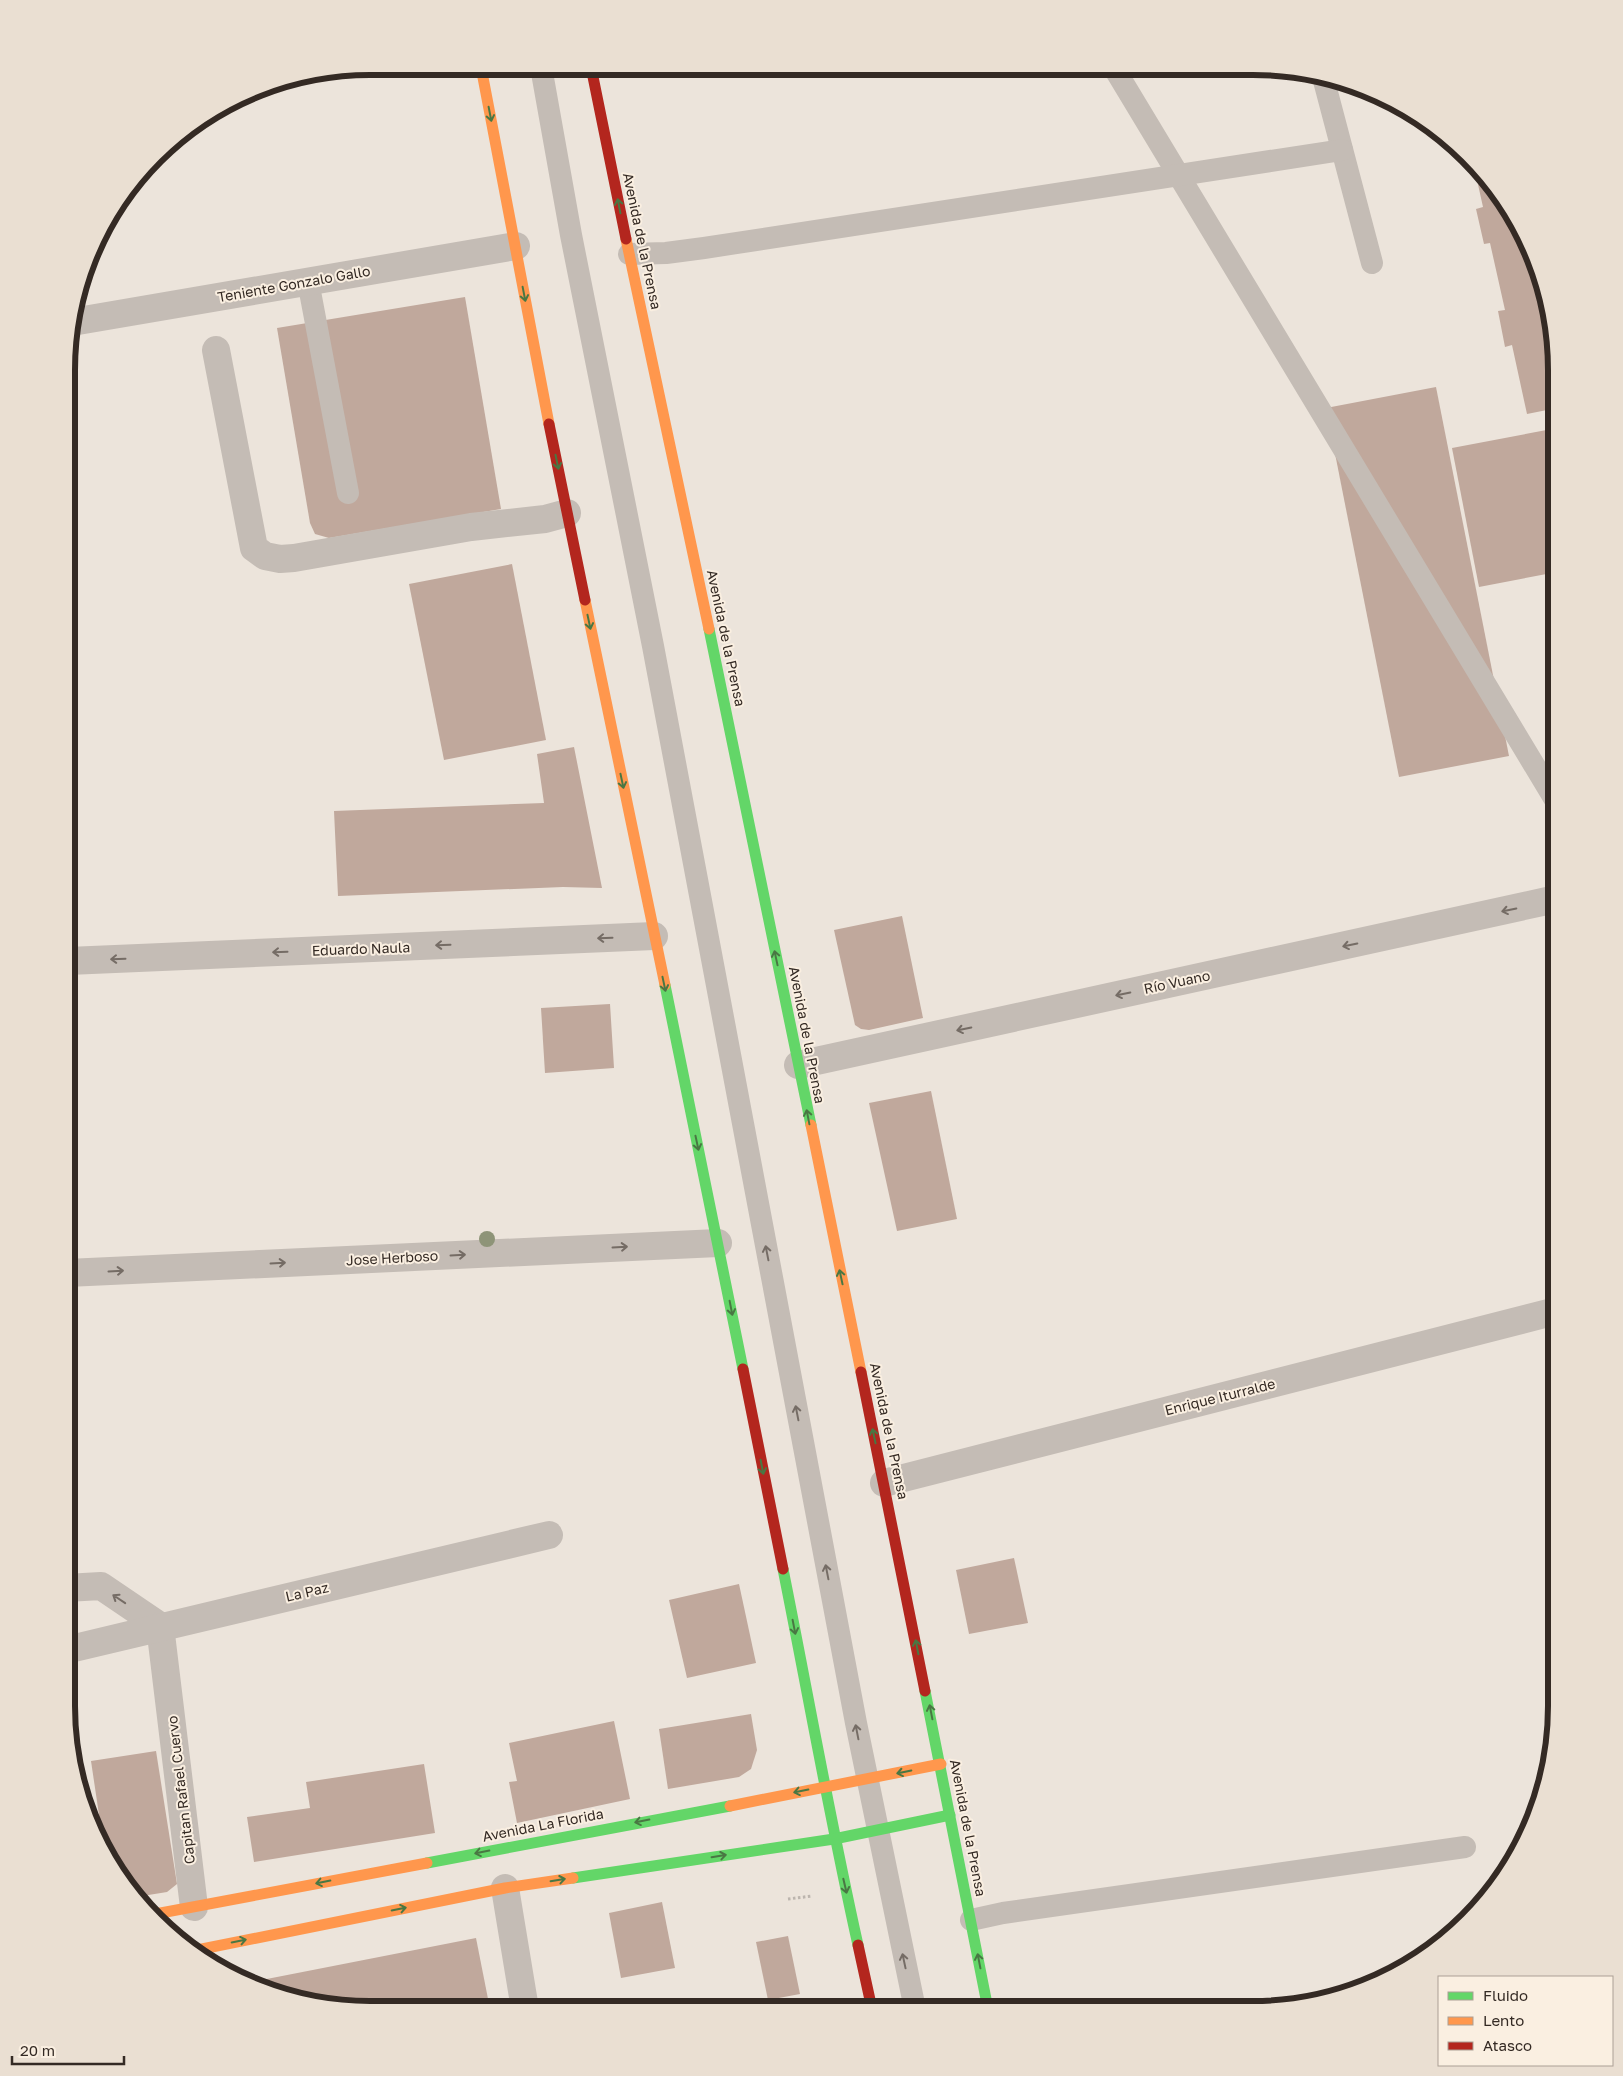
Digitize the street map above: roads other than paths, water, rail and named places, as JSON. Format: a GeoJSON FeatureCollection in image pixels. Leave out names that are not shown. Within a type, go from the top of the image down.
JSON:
{"type":"FeatureCollection","features":[{"type":"Feature","properties":{"kind":"main road"},"geometry":{"type":"LineString","coordinates":[[483,75],[567,513],[718,1243],[813,1722],[834,1839],[870,2001]]}},
{"type":"Feature","properties":{"kind":"main road","name":"Avenida de la Prensa"},"geometry":{"type":"LineString","coordinates":[[593,75],[701,590],[884,1483],[986,2001]]}},
{"type":"Feature","properties":{"kind":"main road","name":"Avenida La Florida"},"geometry":{"type":"LineString","coordinates":[[160,1914],[194,1911],[941,1764]]}},
{"type":"Feature","properties":{"kind":"main road"},"geometry":{"type":"LineString","coordinates":[[201,1948],[506,1888],[834,1839],[950,1815]]}},
{"type":"Feature","properties":{"kind":"street","name":"Teniente Gonzalo Gallo"},"geometry":{"type":"LineString","coordinates":[[80,321],[516,246]]}},
{"type":"Feature","properties":{"kind":"street"},"geometry":{"type":"LineString","coordinates":[[216,350],[254,548],[265,556],[280,559],[311,556],[471,527],[545,520],[567,513]]}},
{"type":"Feature","properties":{"kind":"street","name":"Río Vuano"},"geometry":{"type":"LineString","coordinates":[[798,1065],[1548,901]]}},
{"type":"Feature","properties":{"kind":"street","name":"Eduardo Naula"},"geometry":{"type":"LineString","coordinates":[[75,961],[654,936]]}},
{"type":"Feature","properties":{"kind":"street","name":"Jose Herboso"},"geometry":{"type":"LineString","coordinates":[[75,1273],[718,1243]]}},
{"type":"Feature","properties":{"kind":"street","name":"Enrique Iturralde"},"geometry":{"type":"LineString","coordinates":[[884,1483],[1548,1313]]}},
{"type":"Feature","properties":{"kind":"street","name":"La Paz"},"geometry":{"type":"LineString","coordinates":[[75,1648],[549,1534]]}},
{"type":"Feature","properties":{"kind":"street"},"geometry":{"type":"LineString","coordinates":[[75,1587],[101,1586],[160,1626]]}},
{"type":"Feature","properties":{"kind":"street","name":"Capitan Rafael Cuervo"},"geometry":{"type":"LineString","coordinates":[[160,1626],[194,1911]]}},
{"type":"Feature","properties":{"kind":"street"},"geometry":{"type":"LineString","coordinates":[[506,1888],[524,2001]]}},
{"type":"Feature","properties":{"kind":"lane"},"geometry":{"type":"LineString","coordinates":[[542,75],[571,235],[654,655],[876,1830],[912,2001]]}},
{"type":"Feature","properties":{"kind":"lane"},"geometry":{"type":"LineString","coordinates":[[1118,75],[1548,790]]}},
{"type":"Feature","properties":{"kind":"lane"},"geometry":{"type":"LineString","coordinates":[[1325,84],[1372,263]]}},
{"type":"Feature","properties":{"kind":"lane"},"geometry":{"type":"LineString","coordinates":[[629,254],[666,253],[704,248],[1342,150]]}},
{"type":"Feature","properties":{"kind":"lane"},"geometry":{"type":"LineString","coordinates":[[308,281],[348,493]]}},
{"type":"Feature","properties":{"kind":"lane"},"geometry":{"type":"LineString","coordinates":[[970,1920],[1464,1847]]}}]}
